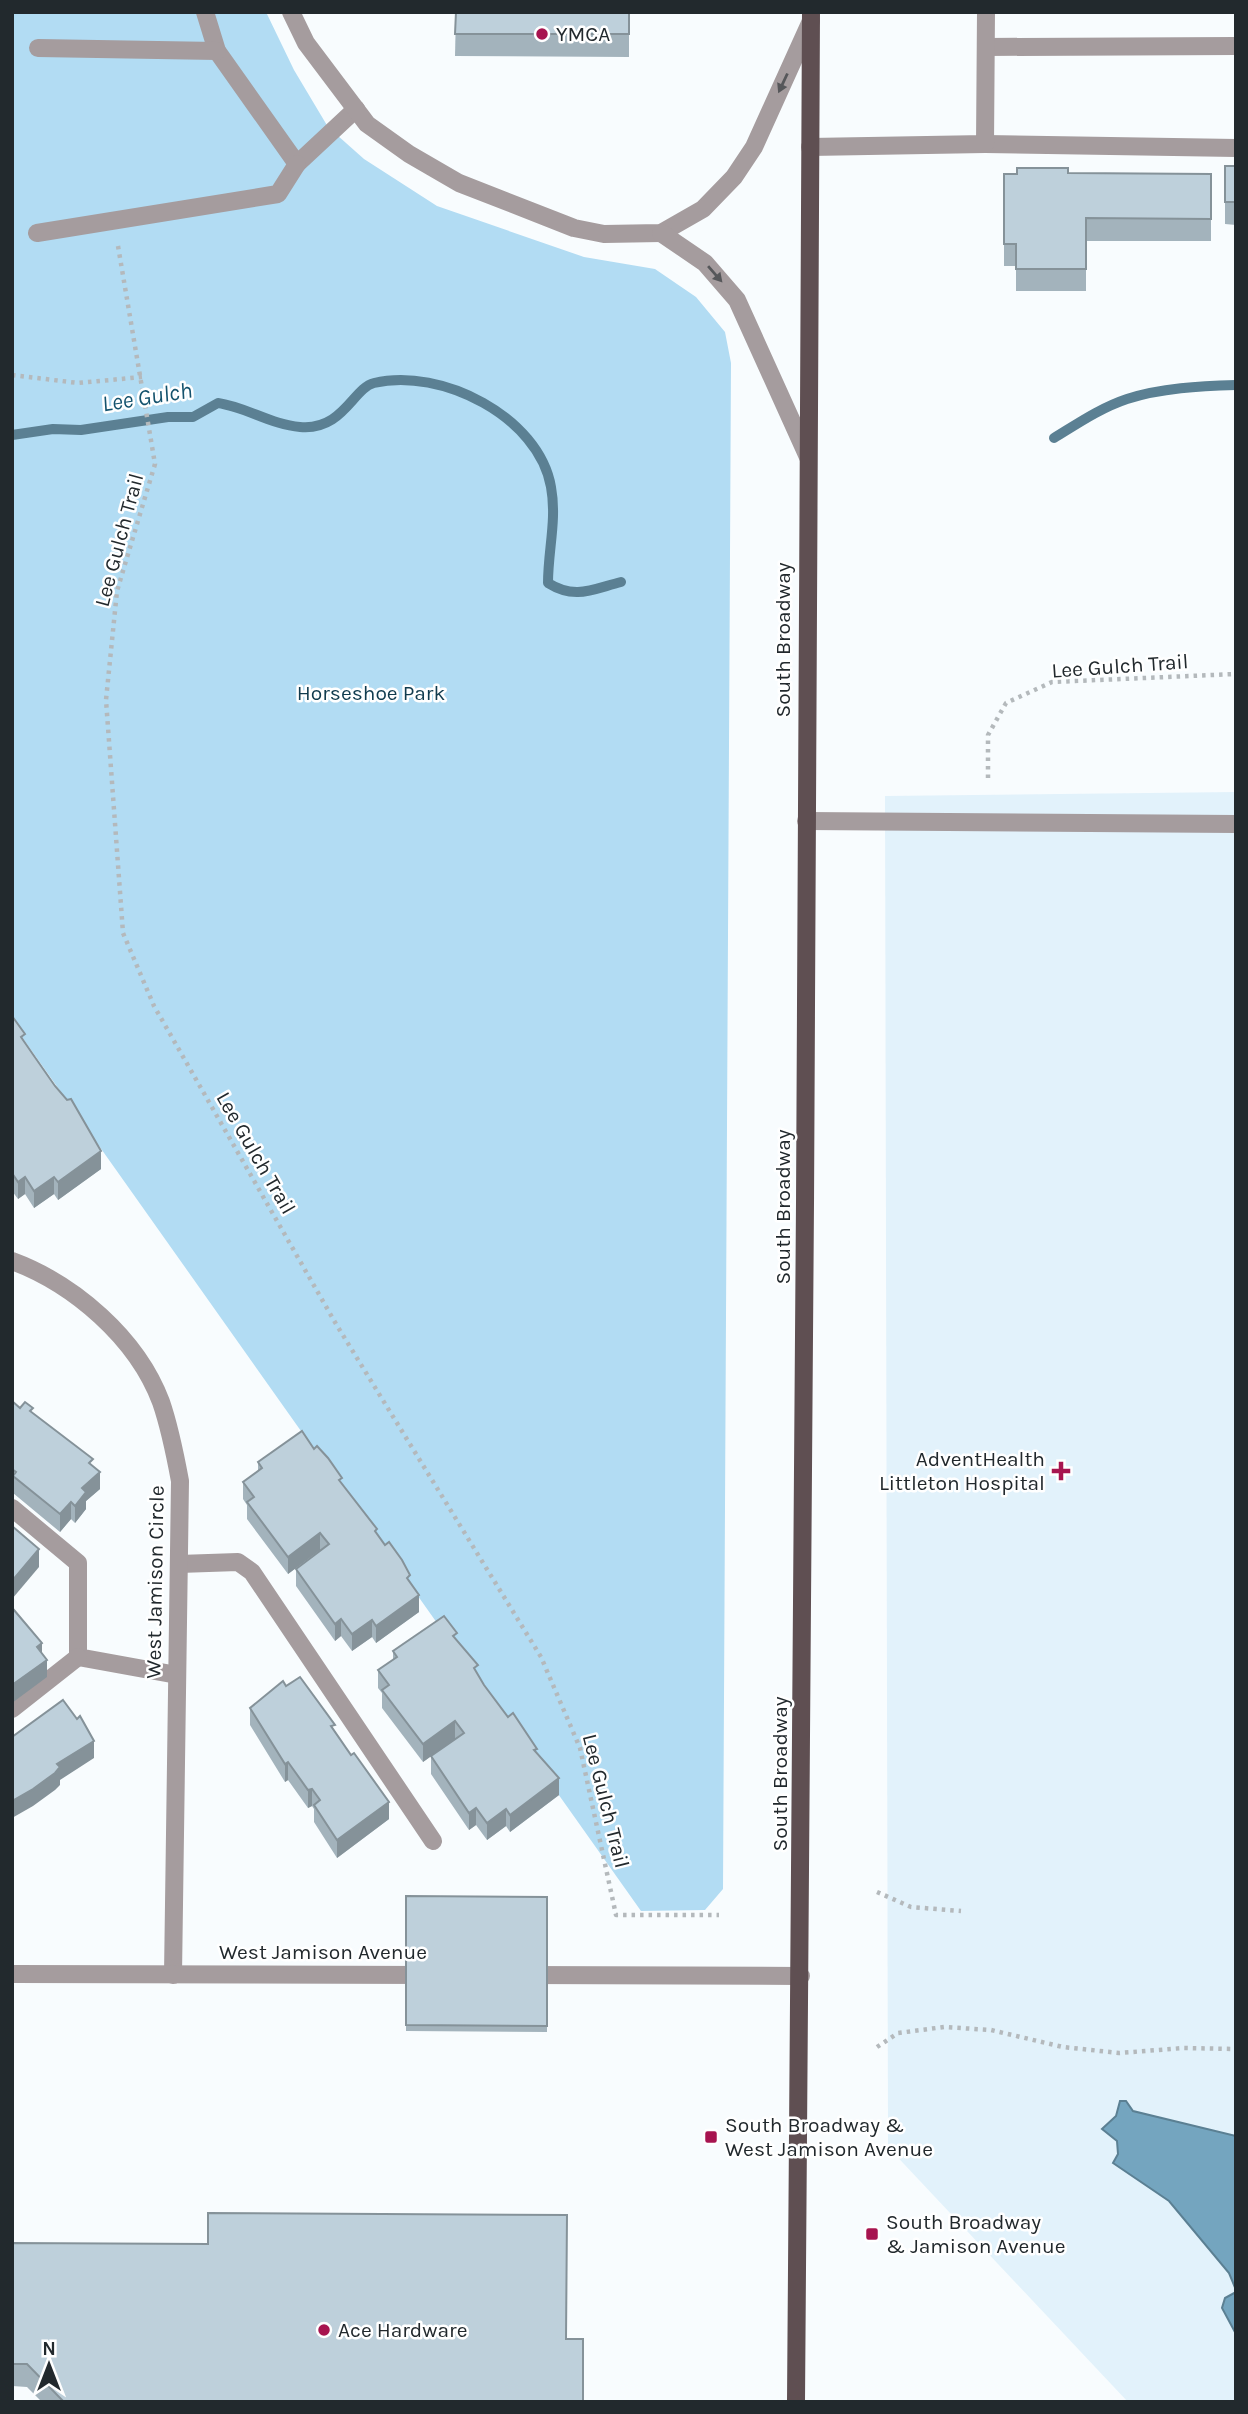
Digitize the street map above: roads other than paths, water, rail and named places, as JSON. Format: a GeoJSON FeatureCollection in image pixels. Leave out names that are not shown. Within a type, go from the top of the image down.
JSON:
{"type":"FeatureCollection","features":[{"type":"Feature","properties":{"kind":"main road","name":"South Broadway"},"geometry":{"type":"LineString","coordinates":[[796,2402],[801,1976],[811,17]]}},
{"type":"Feature","properties":{"kind":"street"},"geometry":{"type":"LineString","coordinates":[[205,12],[217,51],[297,163]]}},
{"type":"Feature","properties":{"kind":"street"},"geometry":{"type":"LineString","coordinates":[[291,12],[306,43],[367,124],[409,154],[459,183],[574,228],[604,234],[661,233],[703,209],[734,177],[754,147],[811,17]]}},
{"type":"Feature","properties":{"kind":"street"},"geometry":{"type":"LineString","coordinates":[[985,144],[986,12]]}},
{"type":"Feature","properties":{"kind":"street"},"geometry":{"type":"LineString","coordinates":[[986,47],[1236,46]]}},
{"type":"Feature","properties":{"kind":"street"},"geometry":{"type":"LineString","coordinates":[[38,48],[217,51]]}},
{"type":"Feature","properties":{"kind":"street"},"geometry":{"type":"LineString","coordinates":[[37,233],[278,194],[297,163],[356,109]]}},
{"type":"Feature","properties":{"kind":"street"},"geometry":{"type":"LineString","coordinates":[[810,147],[985,144],[1236,148]]}},
{"type":"Feature","properties":{"kind":"street"},"geometry":{"type":"LineString","coordinates":[[661,233],[705,263],[737,300],[808,457]]}},
{"type":"Feature","properties":{"kind":"street"},"geometry":{"type":"LineString","coordinates":[[806,821],[1236,824]]}},
{"type":"Feature","properties":{"kind":"street","name":"West Jamison Circle"},"geometry":{"type":"LineString","coordinates":[[12,1261],[53,1279],[99,1315],[130,1350],[150,1380],[163,1412],[180,1481],[173,1975]]}},
{"type":"Feature","properties":{"kind":"street"},"geometry":{"type":"LineString","coordinates":[[12,1508],[78,1563],[78,1657]]}},
{"type":"Feature","properties":{"kind":"street"},"geometry":{"type":"LineString","coordinates":[[179,1564],[239,1562],[252,1572],[433,1841]]}},
{"type":"Feature","properties":{"kind":"street"},"geometry":{"type":"LineString","coordinates":[[12,1709],[78,1657],[177,1675]]}},
{"type":"Feature","properties":{"kind":"street","name":"West Jamison Avenue"},"geometry":{"type":"LineString","coordinates":[[12,1974],[445,1975]]}},
{"type":"Feature","properties":{"kind":"street"},"geometry":{"type":"LineString","coordinates":[[499,1975],[801,1976]]}},
{"type":"Feature","properties":{"kind":"waterway","name":"Lee Gulch"},"geometry":{"type":"LineString","coordinates":[[12,435],[53,429],[81,430],[168,417],[193,417],[218,403],[290,426],[315,426],[327,423],[337,416],[367,386],[374,383],[400,380],[428,383],[456,390],[507,419],[528,439],[543,462],[553,499],[548,583],[576,592],[621,582]]}},
{"type":"Feature","properties":{"kind":"waterway","name":"Lee Gulch"},"geometry":{"type":"LineString","coordinates":[[1054,438],[1098,412],[1140,395],[1195,387],[1236,385]]}},
{"type":"Feature","properties":{"kind":"place","name":"YMCA"},"geometry":{"type":"Point","coordinates":[542,34]}},
{"type":"Feature","properties":{"kind":"place","name":"AdventHealth Littleton Hospital"},"geometry":{"type":"Point","coordinates":[1061,1471]}},
{"type":"Feature","properties":{"kind":"place","name":"South Broadway & West Jamison Avenue"},"geometry":{"type":"Point","coordinates":[711,2137]}},
{"type":"Feature","properties":{"kind":"place","name":"South Broadway & Jamison Avenue"},"geometry":{"type":"Point","coordinates":[872,2234]}},
{"type":"Feature","properties":{"kind":"place","name":"Ace Hardware"},"geometry":{"type":"Point","coordinates":[324,2330]}},
{"type":"Feature","properties":{"kind":"park label","name":"Horseshoe Park"},"geometry":{"type":"Point","coordinates":[371,693]}}]}
